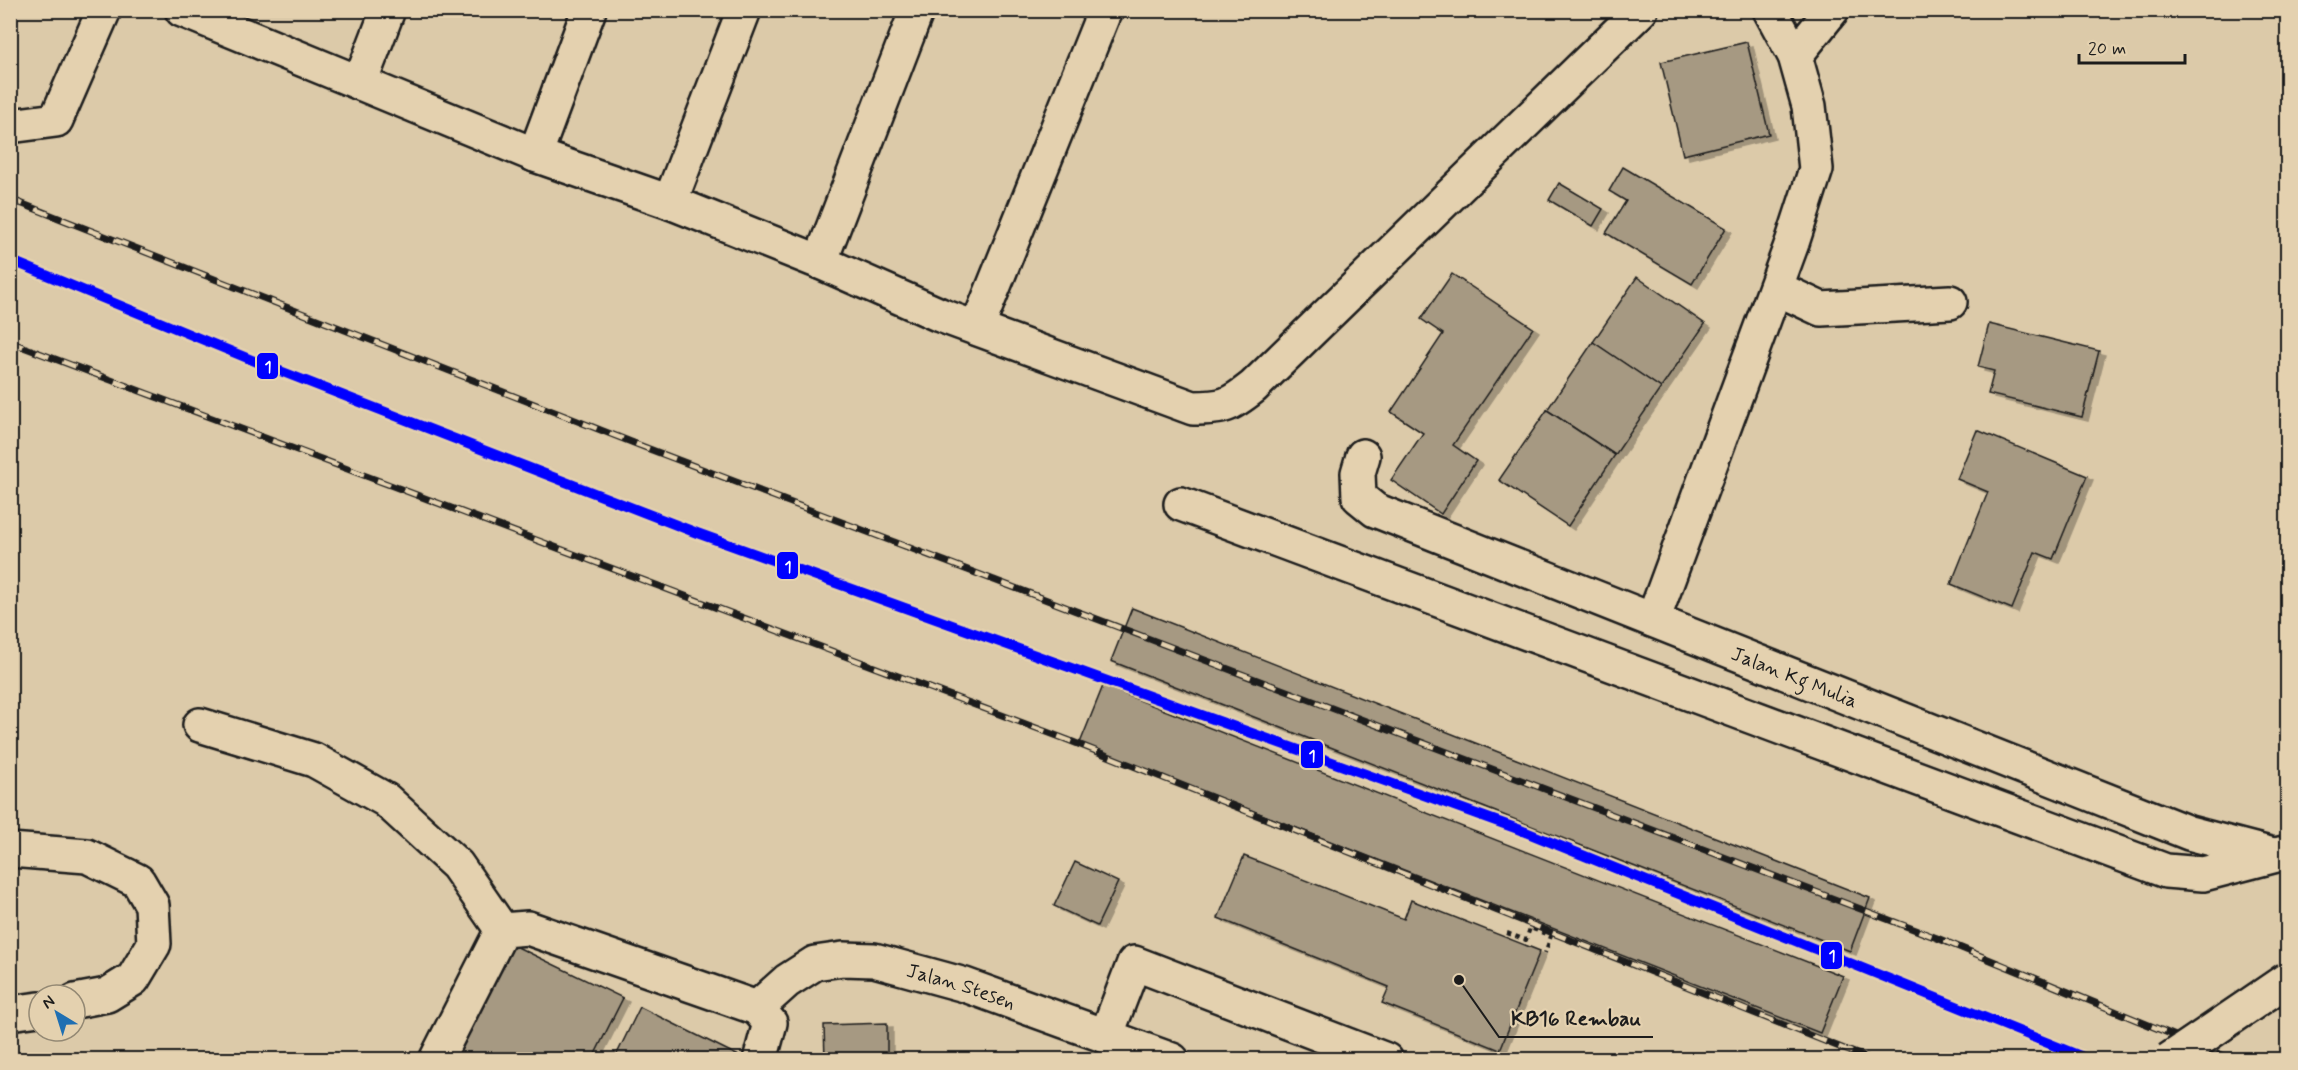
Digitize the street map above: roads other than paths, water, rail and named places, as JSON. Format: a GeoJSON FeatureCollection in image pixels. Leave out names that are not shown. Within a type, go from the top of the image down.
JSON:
{"type":"FeatureCollection","features":[{"type":"Feature","properties":{"kind":"main road"},"geometry":{"type":"LineString","coordinates":[[10,126],[56,120],[104,10]]}},
{"type":"Feature","properties":{"kind":"main road"},"geometry":{"type":"LineString","coordinates":[[182,10],[535,155],[670,202],[820,262],[940,315],[1193,408],[1216,408],[1232,403],[1253,387],[1641,10]]}},
{"type":"Feature","properties":{"kind":"main road"},"geometry":{"type":"LineString","coordinates":[[360,82],[388,10]]}},
{"type":"Feature","properties":{"kind":"main road"},"geometry":{"type":"LineString","coordinates":[[535,155],[589,10]]}},
{"type":"Feature","properties":{"kind":"main road"},"geometry":{"type":"LineString","coordinates":[[670,202],[744,10]]}},
{"type":"Feature","properties":{"kind":"main road"},"geometry":{"type":"LineString","coordinates":[[820,262],[917,10]]}},
{"type":"Feature","properties":{"kind":"main road"},"geometry":{"type":"LineString","coordinates":[[977,328],[1105,10]]}},
{"type":"Feature","properties":{"kind":"main road"},"geometry":{"type":"LineString","coordinates":[[1653,620],[1776,288],[1816,169],[1809,106],[1795,56],[1770,10]]}},
{"type":"Feature","properties":{"kind":"main road"},"geometry":{"type":"LineString","coordinates":[[1795,56],[1832,10]]}},
{"type":"Feature","properties":{"kind":"main road"},"geometry":{"type":"LineString","coordinates":[[1776,288],[1821,309],[1950,303]]}},
{"type":"Feature","properties":{"kind":"main road","name":"Jalan Kg Mulia"},"geometry":{"type":"LineString","coordinates":[[1363,456],[1358,473],[1359,497],[1375,510],[2189,833],[2282,854]]}},
{"type":"Feature","properties":{"kind":"main road"},"geometry":{"type":"LineString","coordinates":[[1181,504],[2166,871],[2203,874],[2282,854]]}},
{"type":"Feature","properties":{"kind":"main road"},"geometry":{"type":"LineString","coordinates":[[200,725],[314,760],[386,800],[457,865],[502,930]]}},
{"type":"Feature","properties":{"kind":"main road"},"geometry":{"type":"LineString","coordinates":[[10,850],[87,856],[138,881],[152,905],[154,944],[133,980],[107,995],[87,999]]}},
{"type":"Feature","properties":{"kind":"main road"},"geometry":{"type":"LineString","coordinates":[[502,930],[528,928],[757,1008],[770,1023],[760,1059]]}},
{"type":"Feature","properties":{"kind":"main road"},"geometry":{"type":"LineString","coordinates":[[436,1059],[502,930]]}},
{"type":"Feature","properties":{"kind":"main road","name":"Jalan Stesen"},"geometry":{"type":"LineString","coordinates":[[757,1008],[787,981],[815,963],[843,959],[874,960],[965,985],[1172,1059]]}},
{"type":"Feature","properties":{"kind":"main road"},"geometry":{"type":"LineString","coordinates":[[1106,1035],[1134,963],[1386,1059]]}},
{"type":"Feature","properties":{"kind":"main road"},"geometry":{"type":"LineString","coordinates":[[2169,1059],[2288,979]]}},
{"type":"Feature","properties":{"kind":"main road"},"geometry":{"type":"LineString","coordinates":[[10,1013],[27,1011]]}},
{"type":"Feature","properties":{"kind":"railway"},"geometry":{"type":"LineString","coordinates":[[10,199],[644,447],[1937,938],[2234,1060]]}},
{"type":"Feature","properties":{"kind":"railway"},"geometry":{"type":"LineString","coordinates":[[10,342],[1068,740],[1872,1060]]}},
{"type":"Feature","properties":{"kind":"place","name":"KB16 Rembau"},"geometry":{"type":"Point","coordinates":[1459,980]}}]}
